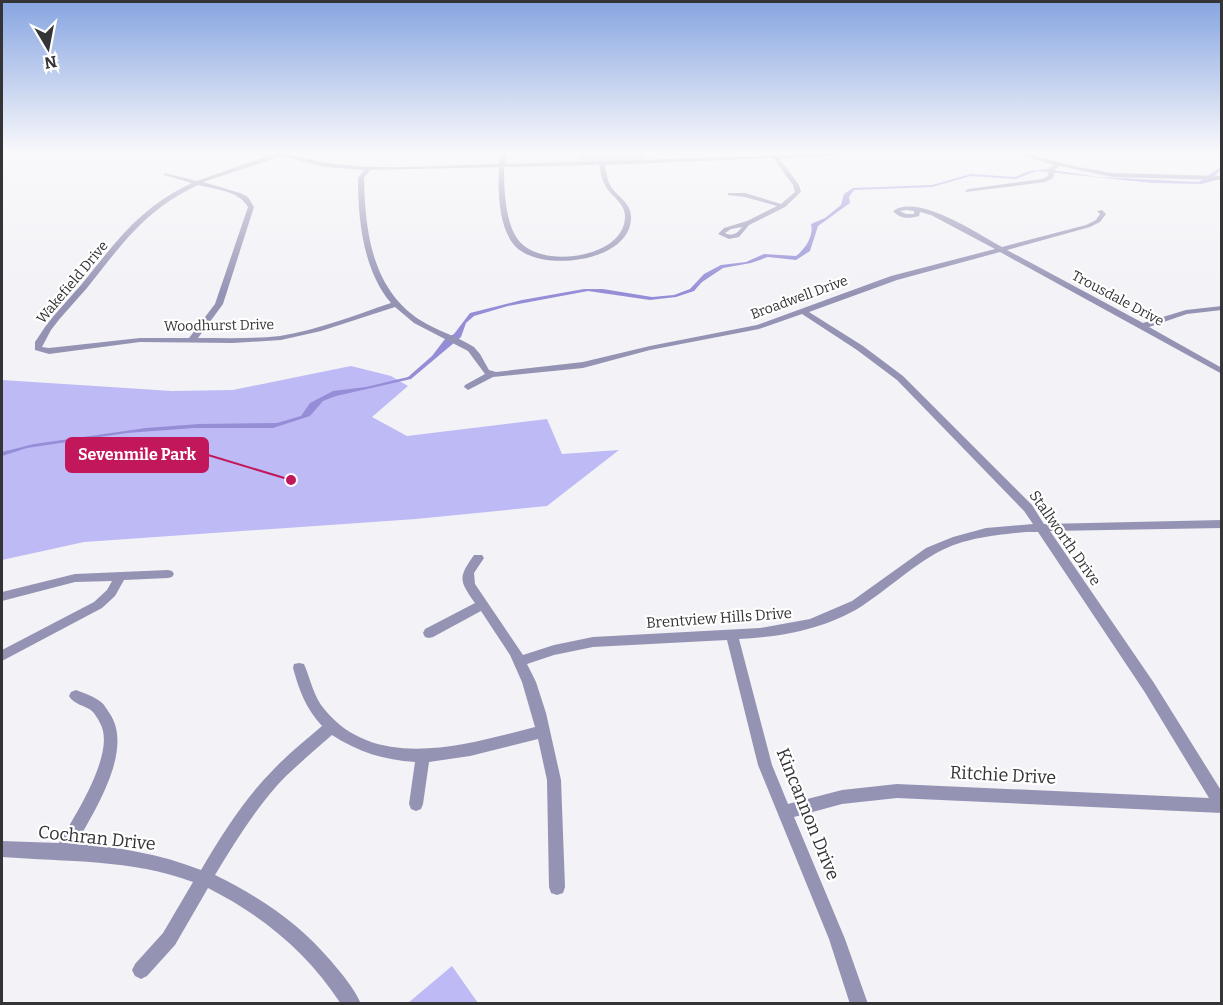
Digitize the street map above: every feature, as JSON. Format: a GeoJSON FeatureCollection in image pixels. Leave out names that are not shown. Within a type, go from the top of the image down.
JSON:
{"type":"FeatureCollection","features":[{"type":"Feature","properties":{"kind":"street","name":"Wakefield Drive"},"geometry":{"type":"LineString","coordinates":[[38,348],[41,340],[56,320],[146,215],[165,200]]}},
{"type":"Feature","properties":{"kind":"street"},"geometry":{"type":"LineString","coordinates":[[192,340],[219,304],[251,207],[247,200]]}},
{"type":"Feature","properties":{"kind":"street"},"geometry":{"type":"LineString","coordinates":[[363,200],[372,265],[379,283],[396,304],[420,322],[477,353],[485,370],[491,374],[468,387]]}},
{"type":"Feature","properties":{"kind":"street"},"geometry":{"type":"LineString","coordinates":[[503,200],[503,207],[517,244],[530,253],[562,258],[585,256],[604,250],[619,238],[627,227],[629,217],[627,208],[620,200]]}},
{"type":"Feature","properties":{"kind":"street"},"geometry":{"type":"LineString","coordinates":[[760,200],[782,206]]}},
{"type":"Feature","properties":{"kind":"street"},"geometry":{"type":"LineString","coordinates":[[747,223],[791,200]]}},
{"type":"Feature","properties":{"kind":"street","name":"Trousdale Drive"},"geometry":{"type":"LineString","coordinates":[[917,211],[942,216],[1143,326],[1221,372]]}},
{"type":"Feature","properties":{"kind":"street","name":"Broadwell Drive"},"geometry":{"type":"LineString","coordinates":[[491,374],[590,363],[650,348],[759,327],[894,278],[1093,225],[1102,216],[1100,211]]}},
{"type":"Feature","properties":{"kind":"street","name":"Woodhurst Drive"},"geometry":{"type":"LineString","coordinates":[[38,348],[49,351],[130,341],[233,341],[281,338],[318,329],[396,304]]}},
{"type":"Feature","properties":{"kind":"street"},"geometry":{"type":"LineString","coordinates":[[1143,326],[1186,312],[1221,308]]}},
{"type":"Feature","properties":{"kind":"street","name":"Stallworth Drive"},"geometry":{"type":"LineString","coordinates":[[804,312],[860,348],[914,390],[1028,508],[1149,687],[1221,806]]}},
{"type":"Feature","properties":{"kind":"street","name":"Brentview Hills Drive"},"geometry":{"type":"LineString","coordinates":[[520,661],[554,650],[592,642],[774,632],[830,618],[866,598],[923,555],[957,540],[998,531],[1221,524]]}},
{"type":"Feature","properties":{"kind":"street"},"geometry":{"type":"LineString","coordinates":[[478,558],[467,578],[470,589],[520,661],[535,698],[544,731],[554,788],[558,887]]}},
{"type":"Feature","properties":{"kind":"street"},"geometry":{"type":"LineString","coordinates":[[2,596],[75,578],[168,574]]}},
{"type":"Feature","properties":{"kind":"street"},"geometry":{"type":"LineString","coordinates":[[2,656],[98,605],[111,593],[120,576]]}},
{"type":"Feature","properties":{"kind":"street"},"geometry":{"type":"LineString","coordinates":[[429,633],[482,605]]}},
{"type":"Feature","properties":{"kind":"street","name":"Kincannon Drive"},"geometry":{"type":"LineString","coordinates":[[732,635],[759,746],[837,939],[859,1004]]}},
{"type":"Feature","properties":{"kind":"street"},"geometry":{"type":"LineString","coordinates":[[299,668],[310,700],[331,727],[345,737],[373,750],[423,756],[460,752],[544,731]]}},
{"type":"Feature","properties":{"kind":"street"},"geometry":{"type":"LineString","coordinates":[[63,852],[100,783],[111,750],[110,730],[105,717],[92,702],[76,696]]}},
{"type":"Feature","properties":{"kind":"street"},"geometry":{"type":"LineString","coordinates":[[141,970],[166,943],[241,820],[267,786],[331,727]]}},
{"type":"Feature","properties":{"kind":"street"},"geometry":{"type":"LineString","coordinates":[[416,804],[423,756]]}},
{"type":"Feature","properties":{"kind":"street","name":"Ritchie Drive"},"geometry":{"type":"LineString","coordinates":[[785,812],[842,797],[897,791],[1221,806]]}},
{"type":"Feature","properties":{"kind":"street","name":"Cochran Drive"},"geometry":{"type":"LineString","coordinates":[[2,849],[63,852],[147,861],[205,877],[249,900],[281,923],[320,961],[352,1004]]}},
{"type":"Feature","properties":{"kind":"shaded area"},"geometry":{"type":"Polygon","coordinates":[[[842,200],[849,200],[850,203],[818,226],[810,251],[796,260],[768,257],[723,268],[702,282],[694,291],[676,297],[650,300],[588,291],[508,306],[474,316],[466,323],[461,337],[411,379],[336,396],[323,401],[310,416],[273,428],[194,428],[127,433],[27,448],[2,456],[2,452],[34,444],[146,428],[199,424],[277,423],[301,416],[310,403],[333,391],[366,387],[408,377],[432,356],[445,339],[454,334],[470,313],[522,300],[584,289],[603,289],[652,297],[674,295],[690,289],[704,274],[721,265],[746,262],[764,254],[796,256],[808,241],[811,224],[825,218],[841,205],[842,200]]]}},
{"type":"Feature","properties":{"kind":"shaded area"},"geometry":{"type":"Polygon","coordinates":[[[351,366],[391,376],[408,386],[372,417],[407,436],[547,419],[562,454],[619,450],[547,506],[416,519],[84,542],[2,560],[2,380],[172,391],[233,390],[351,366]]]}},
{"type":"Feature","properties":{"kind":"shaded area"},"geometry":{"type":"Polygon","coordinates":[[[452,966],[478,1003],[408,1003],[452,966]]]}},
{"type":"Feature","properties":{"kind":"place","name":"Sevenmile Park"},"geometry":{"type":"Point","coordinates":[291,480]}}]}
